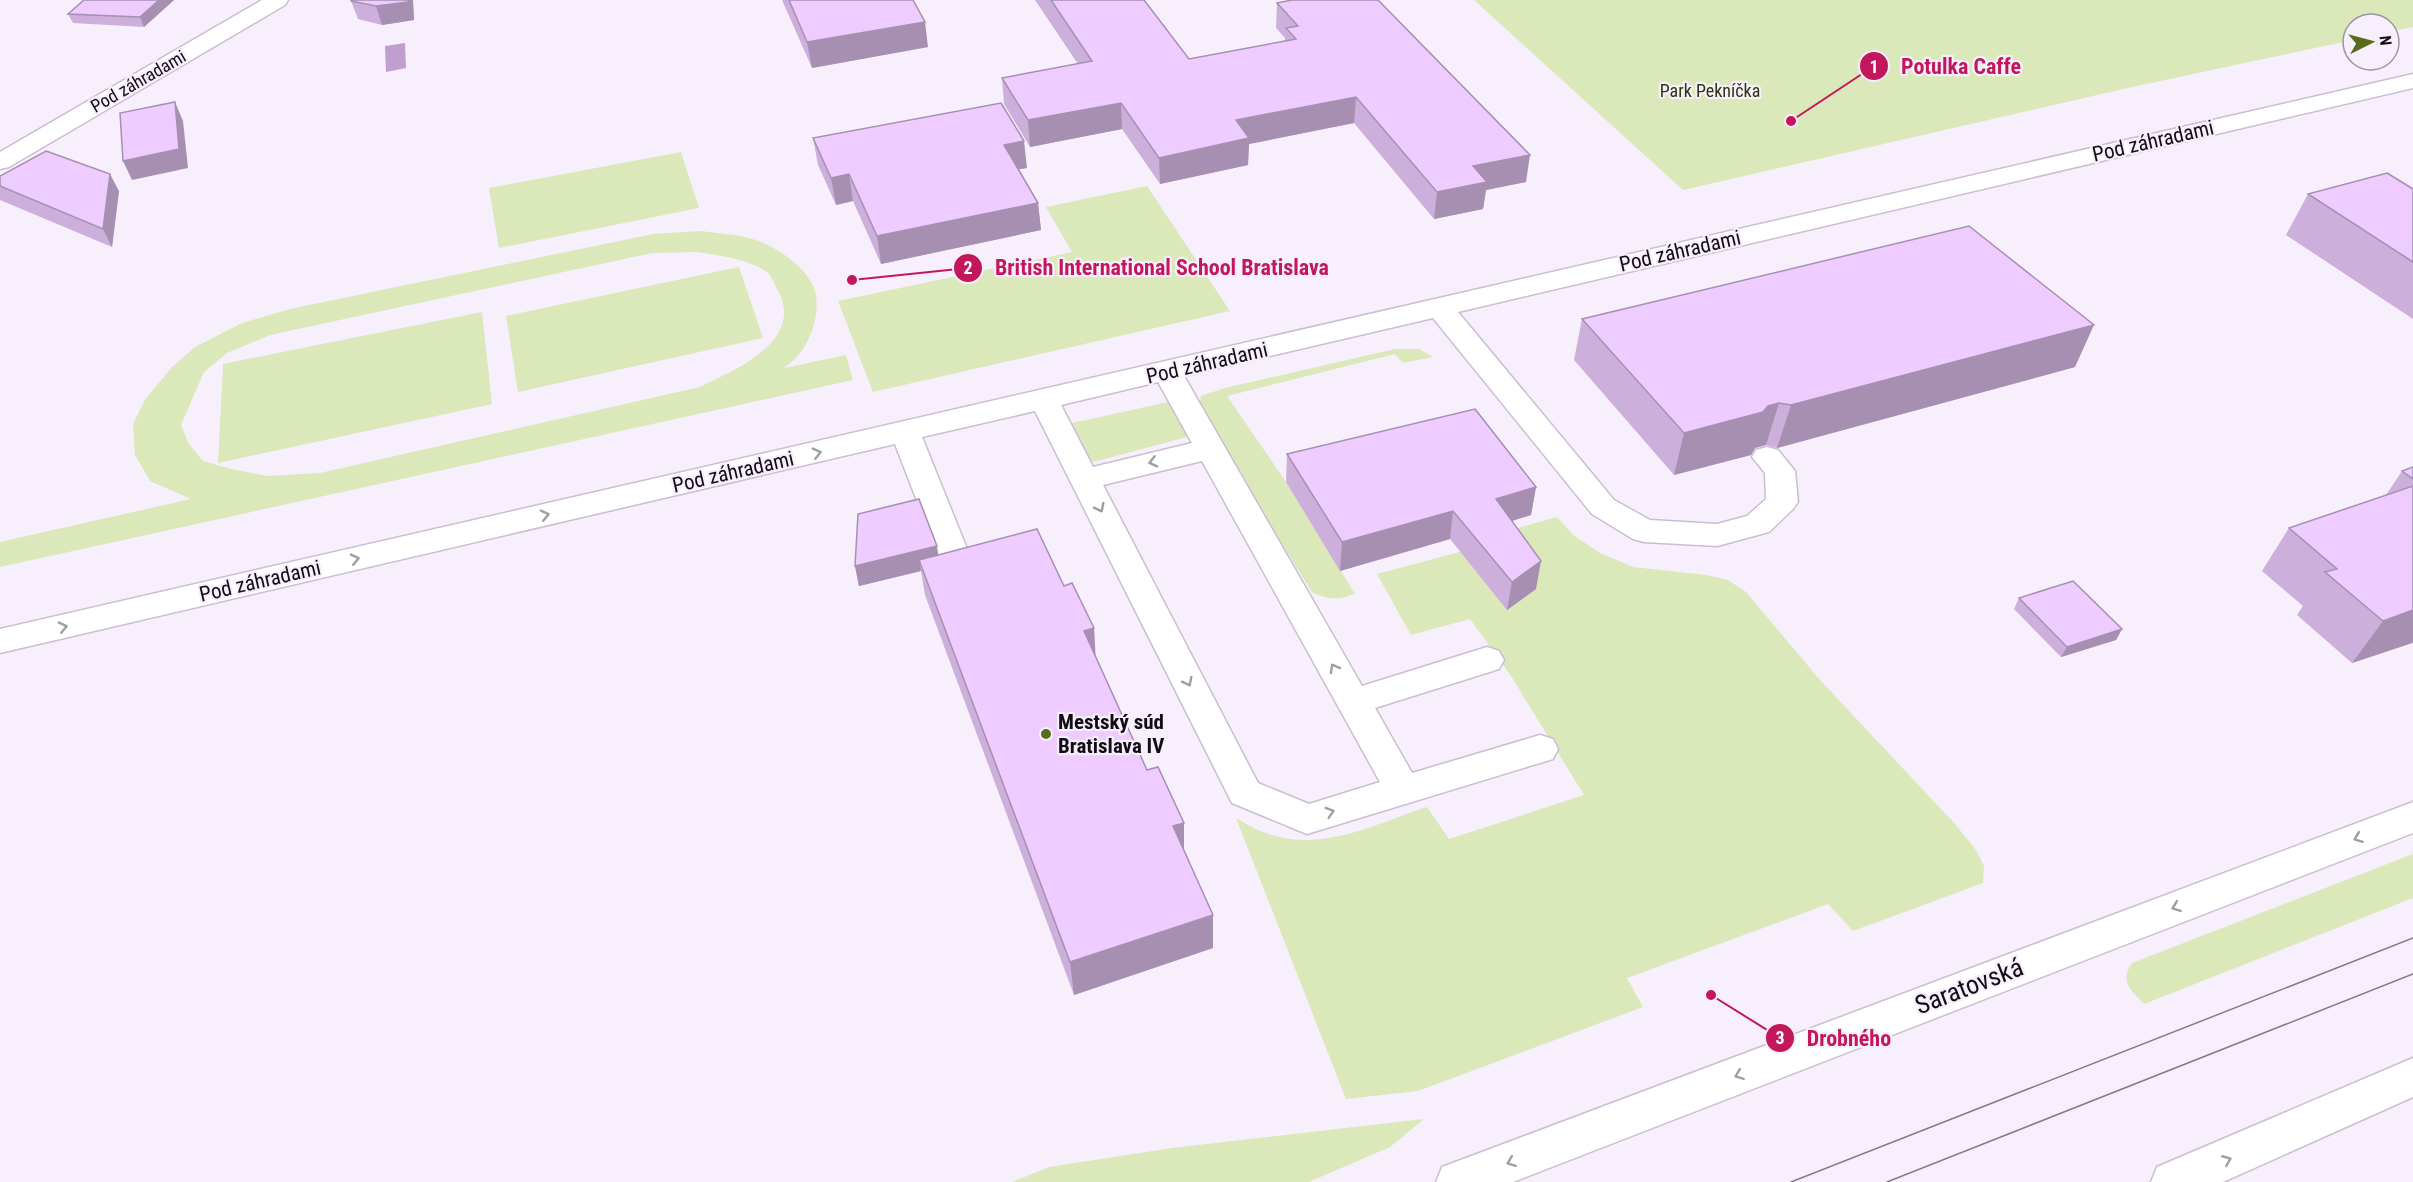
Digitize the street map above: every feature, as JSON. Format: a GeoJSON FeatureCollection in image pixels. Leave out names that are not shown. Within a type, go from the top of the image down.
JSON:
{"type":"FeatureCollection","features":[{"type":"Feature","properties":{"kind":"street","name":"Pod záhradami"},"geometry":{"type":"LineString","coordinates":[[0,162],[274,1]]}},
{"type":"Feature","properties":{"kind":"street","name":"Pod záhradami"},"geometry":{"type":"LineString","coordinates":[[3,641],[2413,81]]}},
{"type":"Feature","properties":{"kind":"street"},"geometry":{"type":"LineString","coordinates":[[1440,308],[1603,507],[1644,531],[1717,536],[1758,524],[1782,502],[1780,471],[1767,457]]}},
{"type":"Feature","properties":{"kind":"street"},"geometry":{"type":"LineString","coordinates":[[1167,372],[1403,790]]}},
{"type":"Feature","properties":{"kind":"street"},"geometry":{"type":"LineString","coordinates":[[1044,400],[1245,793],[1307,819],[1540,749]]}},
{"type":"Feature","properties":{"kind":"street"},"geometry":{"type":"LineString","coordinates":[[905,432],[960,571]]}},
{"type":"Feature","properties":{"kind":"street"},"geometry":{"type":"LineString","coordinates":[[1085,479],[1210,449]]}},
{"type":"Feature","properties":{"kind":"street"},"geometry":{"type":"LineString","coordinates":[[1353,702],[1488,660]]}},
{"type":"Feature","properties":{"kind":"street","name":"Saratovská"},"geometry":{"type":"LineString","coordinates":[[1458,1182],[2413,817]]}},
{"type":"Feature","properties":{"kind":"street"},"geometry":{"type":"LineString","coordinates":[[2173,1182],[2413,1077]]}},
{"type":"Feature","properties":{"kind":"green space","name":"Park Pekníčka"},"geometry":{"type":"Polygon","coordinates":[[[1474,0],[2413,0],[2413,27],[2401,30],[2401,12],[2341,12],[2341,43],[2123,89],[1683,190],[1474,0]]]}},
{"type":"Feature","properties":{"kind":"green space"},"geometry":{"type":"Polygon","coordinates":[[[681,152],[699,208],[499,248],[489,188],[681,152]]]}},
{"type":"Feature","properties":{"kind":"green space"},"geometry":{"type":"Polygon","coordinates":[[[1147,186],[1230,311],[873,392],[838,301],[1072,252],[1046,207],[1147,186]]]}},
{"type":"Feature","properties":{"kind":"green space"},"geometry":{"type":"Polygon","coordinates":[[[702,231],[740,236],[761,242],[791,260],[808,277],[813,286],[816,295],[816,310],[814,325],[805,346],[798,356],[784,368],[846,355],[853,380],[0,567],[0,542],[191,499],[150,481],[135,455],[133,424],[145,400],[171,368],[195,347],[242,323],[290,309],[653,234],[702,231]],[[697,252],[652,253],[270,335],[227,353],[204,372],[181,425],[189,444],[203,461],[268,476],[320,473],[700,387],[735,370],[760,353],[779,333],[784,310],[772,278],[761,268],[744,261],[697,252]]]}},
{"type":"Feature","properties":{"kind":"green space"},"geometry":{"type":"Polygon","coordinates":[[[739,267],[763,338],[518,392],[506,316],[739,267]]]}},
{"type":"Feature","properties":{"kind":"green space"},"geometry":{"type":"Polygon","coordinates":[[[482,312],[492,404],[218,463],[223,364],[482,312]]]}},
{"type":"Feature","properties":{"kind":"green space"},"geometry":{"type":"Polygon","coordinates":[[[1395,349],[1419,349],[1433,357],[1403,363],[1395,354],[1227,396],[1286,482],[1355,594],[1339,598],[1323,597],[1312,592],[1224,451],[1199,406],[1201,396],[1225,388],[1395,349]]]}},
{"type":"Feature","properties":{"kind":"green space"},"geometry":{"type":"Polygon","coordinates":[[[1168,402],[1188,433],[1187,437],[1101,460],[1091,462],[1086,458],[1068,424],[1168,402]]]}},
{"type":"Feature","properties":{"kind":"green space"},"geometry":{"type":"Polygon","coordinates":[[[1557,517],[1573,535],[1600,553],[1633,567],[1706,575],[1728,580],[1746,592],[1820,680],[1955,824],[1976,850],[1984,866],[1983,883],[1853,931],[1828,904],[1627,978],[1643,1007],[1418,1091],[1346,1099],[1236,818],[1261,831],[1285,838],[1308,840],[1331,838],[1354,832],[1427,807],[1449,839],[1584,795],[1511,676],[1470,619],[1411,635],[1377,574],[1501,541],[1496,534],[1557,517]]]}},
{"type":"Feature","properties":{"kind":"green space"},"geometry":{"type":"Polygon","coordinates":[[[2413,854],[2413,898],[2144,1004],[2128,985],[2128,970],[2132,963],[2413,854]]]}},
{"type":"Feature","properties":{"kind":"green space"},"geometry":{"type":"Polygon","coordinates":[[[1424,1119],[1390,1147],[1309,1182],[1012,1182],[1049,1167],[1172,1148],[1424,1119]]]}},
{"type":"Feature","properties":{"kind":"shaded area"},"geometry":{"type":"Polygon","coordinates":[[[405,43],[406,68],[386,72],[385,46],[405,43]]]}},
{"type":"Feature","properties":{"kind":"building"},"geometry":{"type":"Polygon","coordinates":[[[84,0],[159,0],[140,17],[68,14],[84,0]]]}},
{"type":"Feature","properties":{"kind":"building"},"geometry":{"type":"Polygon","coordinates":[[[351,0],[408,0],[408,2],[376,6],[351,0]]]}},
{"type":"Feature","properties":{"kind":"building"},"geometry":{"type":"Polygon","coordinates":[[[789,0],[913,0],[925,22],[807,42],[789,0]]]}},
{"type":"Feature","properties":{"kind":"building"},"geometry":{"type":"Polygon","coordinates":[[[1051,0],[1144,0],[1189,59],[1296,39],[1286,28],[1298,26],[1277,3],[1292,0],[1378,0],[1530,155],[1473,166],[1487,182],[1437,192],[1356,97],[1236,120],[1249,138],[1159,158],[1121,103],[1028,120],[1002,78],[1092,61],[1051,0]]]}},
{"type":"Feature","properties":{"kind":"building"},"geometry":{"type":"Polygon","coordinates":[[[175,102],[179,149],[123,161],[120,113],[175,102]]]}},
{"type":"Feature","properties":{"kind":"building"},"geometry":{"type":"Polygon","coordinates":[[[1001,103],[1024,141],[1004,145],[1038,203],[877,236],[849,174],[831,178],[813,138],[1001,103]]]}},
{"type":"Feature","properties":{"kind":"building"},"geometry":{"type":"Polygon","coordinates":[[[46,151],[110,174],[103,229],[0,186],[0,176],[46,151]]]}},
{"type":"Feature","properties":{"kind":"building"},"geometry":{"type":"Polygon","coordinates":[[[2387,173],[2413,189],[2413,262],[2308,194],[2387,173]]]}},
{"type":"Feature","properties":{"kind":"building"},"geometry":{"type":"Polygon","coordinates":[[[1969,226],[2094,325],[1791,405],[1779,403],[1768,406],[1763,412],[1684,433],[1582,319],[1969,226]]]}},
{"type":"Feature","properties":{"kind":"building"},"geometry":{"type":"Polygon","coordinates":[[[1475,409],[1536,487],[1496,499],[1541,561],[1512,582],[1453,511],[1342,542],[1287,454],[1475,409]]]}},
{"type":"Feature","properties":{"kind":"building"},"geometry":{"type":"Polygon","coordinates":[[[2413,467],[2413,479],[2402,471],[2413,467]]]}},
{"type":"Feature","properties":{"kind":"building"},"geometry":{"type":"Polygon","coordinates":[[[2413,486],[2413,610],[2383,621],[2325,572],[2337,569],[2289,528],[2413,486]]]}},
{"type":"Feature","properties":{"kind":"building"},"geometry":{"type":"Polygon","coordinates":[[[919,499],[937,546],[855,566],[858,514],[919,499]]]}},
{"type":"Feature","properties":{"kind":"building","name":"Mestský súd Bratislava IV"},"geometry":{"type":"Polygon","coordinates":[[[1037,529],[1064,586],[1072,583],[1094,628],[1084,631],[1147,770],[1158,767],[1184,823],[1173,826],[1213,915],[1070,962],[919,560],[1037,529]]]}},
{"type":"Feature","properties":{"kind":"building"},"geometry":{"type":"Polygon","coordinates":[[[2073,581],[2122,629],[2067,647],[2019,598],[2073,581]]]}},
{"type":"Feature","properties":{"kind":"tram line"},"geometry":{"type":"LineString","coordinates":[[1791,1182],[2413,938]]}},
{"type":"Feature","properties":{"kind":"tram line"},"geometry":{"type":"LineString","coordinates":[[1887,1182],[2413,974]]}},
{"type":"Feature","properties":{"kind":"place","name":"Potulka Caffe"},"geometry":{"type":"Point","coordinates":[1791,121]}},
{"type":"Feature","properties":{"kind":"place","name":"British International School Bratislava"},"geometry":{"type":"Point","coordinates":[852,280]}},
{"type":"Feature","properties":{"kind":"place","name":"Mestský súd Bratislava IV"},"geometry":{"type":"Point","coordinates":[1046,734]}},
{"type":"Feature","properties":{"kind":"place","name":"Drobného"},"geometry":{"type":"Point","coordinates":[1711,995]}}]}
